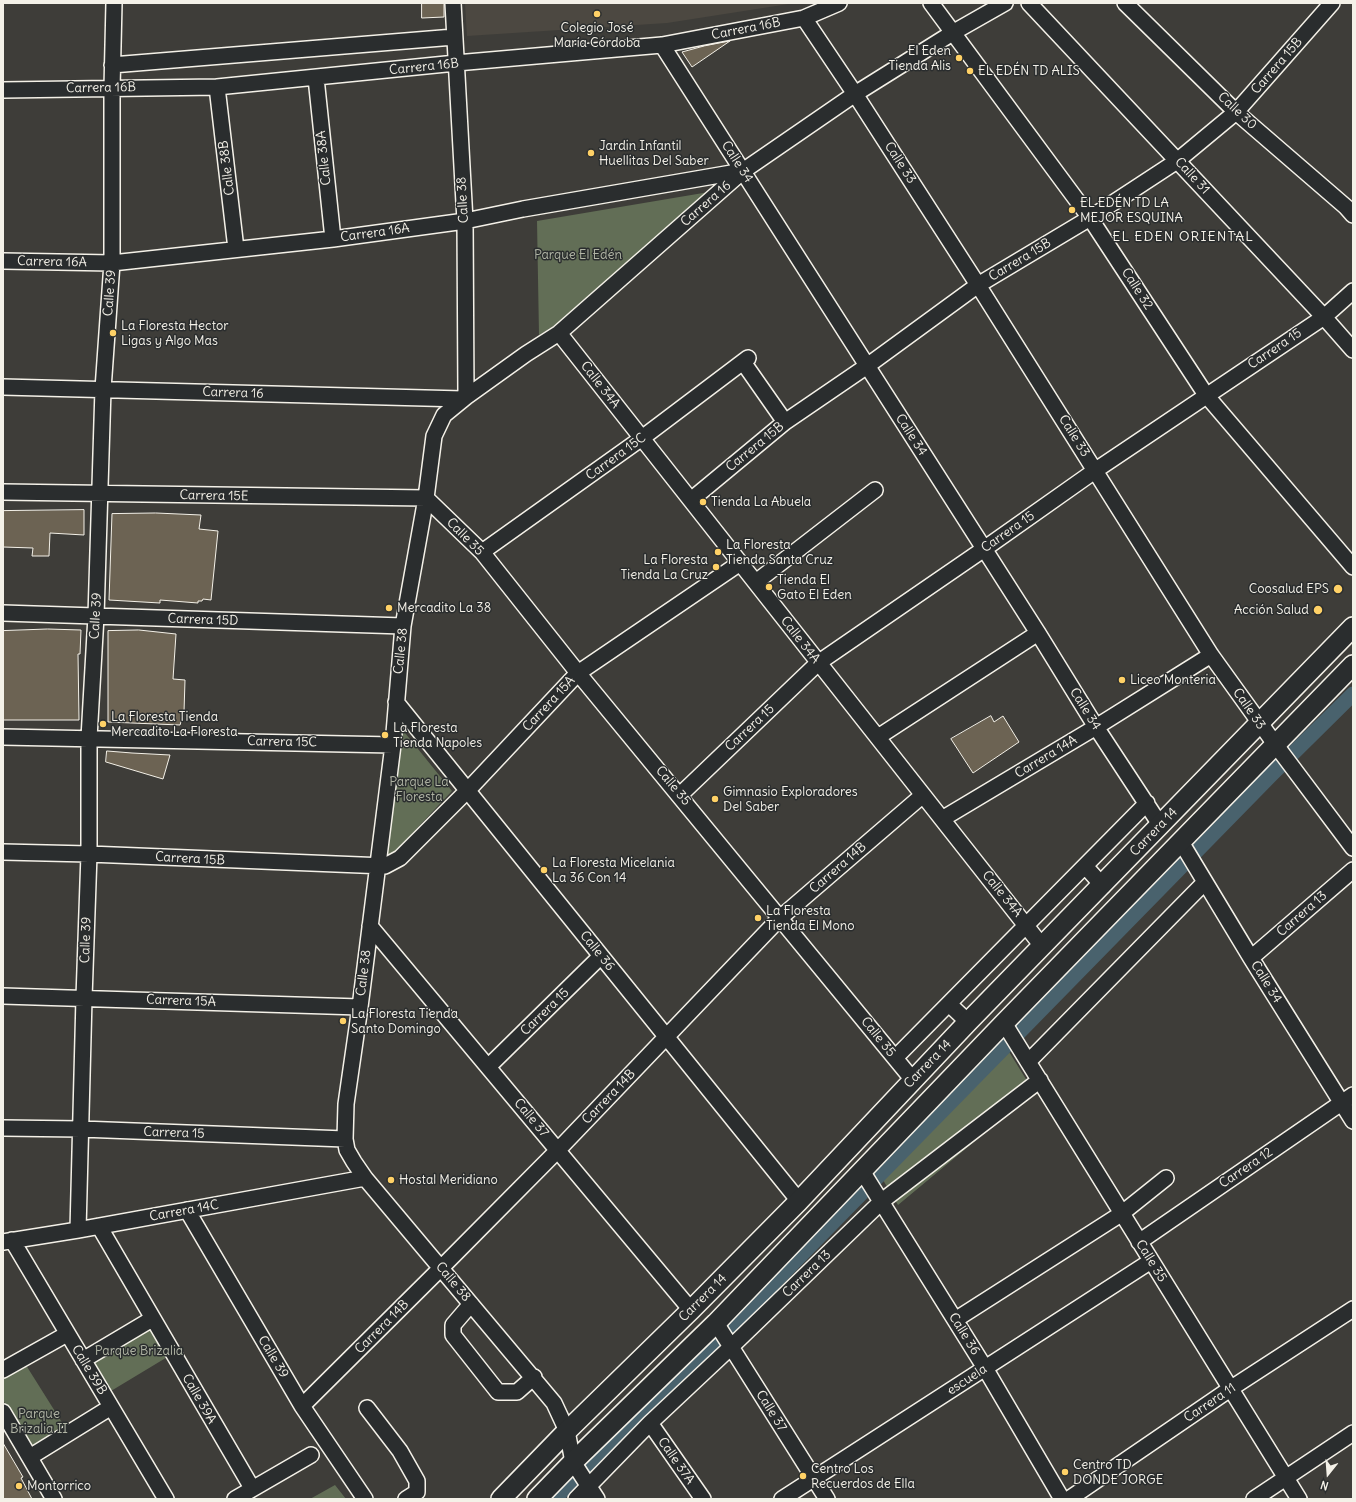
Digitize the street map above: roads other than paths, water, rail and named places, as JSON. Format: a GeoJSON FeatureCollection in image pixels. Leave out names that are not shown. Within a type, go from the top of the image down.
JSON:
{"type":"FeatureCollection","features":[{"type":"Feature","properties":{"kind":"main road","name":"Carrera 14"},"geometry":{"type":"LineString","coordinates":[[501,1499],[567,1431],[691,1310],[799,1201],[968,1022],[1103,886],[1353,627]]}},
{"type":"Feature","properties":{"kind":"main road","name":"Carrera 14"},"geometry":{"type":"LineString","coordinates":[[537,1499],[582,1475],[719,1327],[1279,750],[1353,665]]}},
{"type":"Feature","properties":{"kind":"street","name":"Calle 39"},"geometry":{"type":"LineString","coordinates":[[78,1230],[89,854],[88,738],[96,616],[103,389],[112,263],[112,66],[114,3]]}},
{"type":"Feature","properties":{"kind":"street","name":"Calle 38"},"geometry":{"type":"LineString","coordinates":[[453,3],[465,221],[464,398]]}},
{"type":"Feature","properties":{"kind":"street","name":"Carrera 16B"},"geometry":{"type":"LineString","coordinates":[[3,90],[112,95],[316,78],[456,63],[662,45],[804,18],[839,3]]}},
{"type":"Feature","properties":{"kind":"street","name":"Calle 32"},"geometry":{"type":"LineString","coordinates":[[931,3],[954,32],[1090,218],[1206,395],[1353,567]]}},
{"type":"Feature","properties":{"kind":"street","name":"Carrera 16"},"geometry":{"type":"LineString","coordinates":[[444,415],[464,398],[526,354],[559,333],[742,171],[855,94],[954,32],[1005,3]]}},
{"type":"Feature","properties":{"kind":"street","name":"Calle 31"},"geometry":{"type":"LineString","coordinates":[[1029,3],[1324,317],[1353,350]]}},
{"type":"Feature","properties":{"kind":"street","name":"Calle 30"},"geometry":{"type":"LineString","coordinates":[[1125,3],[1236,112],[1351,207]]}},
{"type":"Feature","properties":{"kind":"street","name":"Carrera 15B"},"geometry":{"type":"LineString","coordinates":[[691,500],[785,422],[867,366],[978,284],[1090,218],[1177,161],[1236,112],[1332,3]]}},
{"type":"Feature","properties":{"kind":"street","name":"Calle 33"},"geometry":{"type":"LineString","coordinates":[[804,18],[978,284],[1211,655],[1279,750],[1353,848]]}},
{"type":"Feature","properties":{"kind":"street","name":"Carrera 16B"},"geometry":{"type":"LineString","coordinates":[[112,66],[454,37]]}},
{"type":"Feature","properties":{"kind":"street","name":"Calle 34"},"geometry":{"type":"LineString","coordinates":[[662,45],[1038,633],[1096,727],[1161,826]]}},
{"type":"Feature","properties":{"kind":"street","name":"Calle 38A"},"geometry":{"type":"LineString","coordinates":[[316,78],[333,239]]}},
{"type":"Feature","properties":{"kind":"street","name":"Calle 38B"},"geometry":{"type":"LineString","coordinates":[[217,87],[236,249]]}},
{"type":"Feature","properties":{"kind":"street","name":"Carrera 16A"},"geometry":{"type":"LineString","coordinates":[[3,261],[112,263],[333,239],[465,221],[531,207],[742,171]]}},
{"type":"Feature","properties":{"kind":"street","name":"Carrera 15"},"geometry":{"type":"LineString","coordinates":[[680,795],[818,663],[1096,470],[1324,317],[1353,291]]}},
{"type":"Feature","properties":{"kind":"street","name":"Calle 34A"},"geometry":{"type":"LineString","coordinates":[[559,333],[756,582],[818,663],[1027,925],[1042,946]]}},
{"type":"Feature","properties":{"kind":"street","name":"Carrera 15C"},"geometry":{"type":"LineString","coordinates":[[482,552],[642,438],[745,360],[785,422]]}},
{"type":"Feature","properties":{"kind":"street","name":"Carrera 16"},"geometry":{"type":"LineString","coordinates":[[3,387],[464,398]]}},
{"type":"Feature","properties":{"kind":"street","name":"Calle 38"},"geometry":{"type":"LineString","coordinates":[[444,415],[434,436],[426,498],[403,626],[393,745],[360,1007],[346,1104],[345,1139],[348,1150],[354,1162],[365,1178],[534,1377],[554,1403],[567,1431],[582,1475],[597,1499]]}},
{"type":"Feature","properties":{"kind":"street"},"geometry":{"type":"LineString","coordinates":[[756,582],[875,490]]}},
{"type":"Feature","properties":{"kind":"street","name":"Carrera 15E"},"geometry":{"type":"LineString","coordinates":[[3,492],[100,495],[426,498]]}},
{"type":"Feature","properties":{"kind":"street","name":"Calle 35"},"geometry":{"type":"LineString","coordinates":[[426,498],[482,552],[578,673],[680,795],[913,1080]]}},
{"type":"Feature","properties":{"kind":"street","name":"Carrera 15A"},"geometry":{"type":"LineString","coordinates":[[377,867],[385,866],[400,858],[468,790],[578,673],[740,563]]}},
{"type":"Feature","properties":{"kind":"street","name":"Carrera 15D"},"geometry":{"type":"LineString","coordinates":[[3,613],[403,626]]}},
{"type":"Feature","properties":{"kind":"street"},"geometry":{"type":"LineString","coordinates":[[878,737],[1038,633]]}},
{"type":"Feature","properties":{"kind":"street","name":"Carrera 14A"},"geometry":{"type":"LineString","coordinates":[[942,819],[1096,727],[1211,655]]}},
{"type":"Feature","properties":{"kind":"street","name":"Calle 36"},"geometry":{"type":"LineString","coordinates":[[396,702],[799,1201]]}},
{"type":"Feature","properties":{"kind":"street","name":"Carrera 15C"},"geometry":{"type":"LineString","coordinates":[[3,736],[393,745]]}},
{"type":"Feature","properties":{"kind":"street","name":"Carrera 14B"},"geometry":{"type":"LineString","coordinates":[[302,1406],[558,1150],[780,918],[923,795]]}},
{"type":"Feature","properties":{"kind":"street"},"geometry":{"type":"LineString","coordinates":[[895,1058],[1147,803]]}},
{"type":"Feature","properties":{"kind":"street","name":"Calle 34"},"geometry":{"type":"LineString","coordinates":[[1185,847],[1251,958],[1347,1099],[1353,1121]]}},
{"type":"Feature","properties":{"kind":"street","name":"Carrera 15B"},"geometry":{"type":"LineString","coordinates":[[3,852],[89,854],[377,867]]}},
{"type":"Feature","properties":{"kind":"street"},"geometry":{"type":"LineString","coordinates":[[1085,866],[1103,886]]}},
{"type":"Feature","properties":{"kind":"street","name":"Carrera 13"},"geometry":{"type":"LineString","coordinates":[[1251,958],[1353,870]]}},
{"type":"Feature","properties":{"kind":"street"},"geometry":{"type":"LineString","coordinates":[[1024,1056],[1203,878]]}},
{"type":"Feature","properties":{"kind":"street","name":"Calle 37"},"geometry":{"type":"LineString","coordinates":[[370,926],[691,1310]]}},
{"type":"Feature","properties":{"kind":"street","name":"Carrera 15"},"geometry":{"type":"LineString","coordinates":[[488,1067],[602,956]]}},
{"type":"Feature","properties":{"kind":"street","name":"Carrera 15A"},"geometry":{"type":"LineString","coordinates":[[3,996],[360,1007]]}},
{"type":"Feature","properties":{"kind":"street"},"geometry":{"type":"LineString","coordinates":[[949,1004],[968,1022]]}},
{"type":"Feature","properties":{"kind":"street","name":"Calle 35"},"geometry":{"type":"LineString","coordinates":[[1007,1029],[1299,1499]]}},
{"type":"Feature","properties":{"kind":"street","name":"Carrera 13"},"geometry":{"type":"LineString","coordinates":[[576,1499],[582,1475],[650,1423],[881,1199],[1040,1080]]}},
{"type":"Feature","properties":{"kind":"street","name":"Carrera 12"},"geometry":{"type":"LineString","coordinates":[[1139,1242],[1347,1099]]}},
{"type":"Feature","properties":{"kind":"street","name":"Carrera 15"},"geometry":{"type":"LineString","coordinates":[[3,1128],[81,1129],[345,1139]]}},
{"type":"Feature","properties":{"kind":"street","name":"Calle 36"},"geometry":{"type":"LineString","coordinates":[[866,1175],[985,1368],[1062,1499]]}},
{"type":"Feature","properties":{"kind":"street","name":"Carrera 14C"},"geometry":{"type":"LineString","coordinates":[[7,1241],[78,1230],[365,1178]]}},
{"type":"Feature","properties":{"kind":"street"},"geometry":{"type":"LineString","coordinates":[[955,1320],[1121,1214],[1166,1178]]}},
{"type":"Feature","properties":{"kind":"street","name":"Calle 39"},"geometry":{"type":"LineString","coordinates":[[186,1210],[302,1406],[365,1499]]}},
{"type":"Feature","properties":{"kind":"street","name":"Calle 39A"},"geometry":{"type":"LineString","coordinates":[[99,1226],[252,1488]]}},
{"type":"Feature","properties":{"kind":"street","name":"Calle 39B"},"geometry":{"type":"LineString","coordinates":[[7,1241],[83,1360],[162,1498]]}},
{"type":"Feature","properties":{"kind":"street","name":"escuela"},"geometry":{"type":"LineString","coordinates":[[782,1499],[1151,1260]]}},
{"type":"Feature","properties":{"kind":"street"},"geometry":{"type":"LineString","coordinates":[[472,1304],[453,1325],[453,1335],[498,1392],[517,1392],[534,1377]]}},
{"type":"Feature","properties":{"kind":"street","name":"Carrera 11"},"geometry":{"type":"LineString","coordinates":[[1069,1499],[1230,1388],[1353,1309]]}},
{"type":"Feature","properties":{"kind":"street"},"geometry":{"type":"LineString","coordinates":[[83,1360],[152,1319]]}},
{"type":"Feature","properties":{"kind":"street","name":"Calle 37"},"geometry":{"type":"LineString","coordinates":[[719,1327],[827,1499]]}},
{"type":"Feature","properties":{"kind":"street"},"geometry":{"type":"LineString","coordinates":[[3,1370],[67,1334]]}},
{"type":"Feature","properties":{"kind":"street"},"geometry":{"type":"LineString","coordinates":[[30,1457],[111,1407]]}},
{"type":"Feature","properties":{"kind":"street"},"geometry":{"type":"LineString","coordinates":[[367,1408],[400,1452],[417,1481],[417,1492],[406,1499]]}},
{"type":"Feature","properties":{"kind":"street"},"geometry":{"type":"LineString","coordinates":[[3,1412],[54,1499]]}},
{"type":"Feature","properties":{"kind":"street","name":"Calle 37A"},"geometry":{"type":"LineString","coordinates":[[650,1423],[703,1499]]}},
{"type":"Feature","properties":{"kind":"street"},"geometry":{"type":"LineString","coordinates":[[1254,1499],[1353,1433]]}},
{"type":"Feature","properties":{"kind":"street"},"geometry":{"type":"LineString","coordinates":[[235,1499],[311,1455]]}},
{"type":"Feature","properties":{"kind":"waterway"},"geometry":{"type":"LineString","coordinates":[[554,1499],[711,1347],[1271,775],[1353,694]]}},
{"type":"Feature","properties":{"kind":"place","name":"Colegio José María Córdoba"},"geometry":{"type":"Point","coordinates":[597,14]}},
{"type":"Feature","properties":{"kind":"place","name":"El Eden Tienda Alis"},"geometry":{"type":"Point","coordinates":[959,58]}},
{"type":"Feature","properties":{"kind":"place","name":"EL EDÉN TD ALIS"},"geometry":{"type":"Point","coordinates":[970,71]}},
{"type":"Feature","properties":{"kind":"place","name":"Jardin Infantil Huellitas Del Saber"},"geometry":{"type":"Point","coordinates":[591,153]}},
{"type":"Feature","properties":{"kind":"place","name":"EL EDÉN TD LA MEJOR ESQUINA"},"geometry":{"type":"Point","coordinates":[1072,210]}},
{"type":"Feature","properties":{"kind":"place","name":"La Floresta Hector Ligas y Algo Mas"},"geometry":{"type":"Point","coordinates":[113,333]}},
{"type":"Feature","properties":{"kind":"place","name":"Tienda La Abuela"},"geometry":{"type":"Point","coordinates":[703,502]}},
{"type":"Feature","properties":{"kind":"place","name":"La Floresta Tienda Santa Cruz"},"geometry":{"type":"Point","coordinates":[718,552]}},
{"type":"Feature","properties":{"kind":"place","name":"La Floresta Tienda La Cruz"},"geometry":{"type":"Point","coordinates":[716,567]}},
{"type":"Feature","properties":{"kind":"place","name":"Tienda El Gato El Eden"},"geometry":{"type":"Point","coordinates":[769,587]}},
{"type":"Feature","properties":{"kind":"place","name":"Coosalud EPS"},"geometry":{"type":"Point","coordinates":[1338,589]}},
{"type":"Feature","properties":{"kind":"place","name":"Mercadito La 38"},"geometry":{"type":"Point","coordinates":[389,608]}},
{"type":"Feature","properties":{"kind":"place","name":"Acción Salud"},"geometry":{"type":"Point","coordinates":[1318,610]}},
{"type":"Feature","properties":{"kind":"place","name":"Liceo Monteria"},"geometry":{"type":"Point","coordinates":[1122,680]}},
{"type":"Feature","properties":{"kind":"place","name":"La Floresta Tienda Mercadito La Floresta"},"geometry":{"type":"Point","coordinates":[103,724]}},
{"type":"Feature","properties":{"kind":"place","name":"La Floresta Tienda Napoles"},"geometry":{"type":"Point","coordinates":[385,735]}},
{"type":"Feature","properties":{"kind":"place","name":"Gimnasio Exploradores Del Saber"},"geometry":{"type":"Point","coordinates":[715,799]}},
{"type":"Feature","properties":{"kind":"place","name":"La Floresta Micelania La 36 Con 14"},"geometry":{"type":"Point","coordinates":[544,870]}},
{"type":"Feature","properties":{"kind":"place","name":"La Floresta Tienda El Mono"},"geometry":{"type":"Point","coordinates":[758,918]}},
{"type":"Feature","properties":{"kind":"place","name":"La Floresta Tienda Santo Domingo"},"geometry":{"type":"Point","coordinates":[343,1021]}},
{"type":"Feature","properties":{"kind":"place","name":"Hostal Meridiano"},"geometry":{"type":"Point","coordinates":[391,1180]}},
{"type":"Feature","properties":{"kind":"place","name":"Centro TD DONDE JORGE"},"geometry":{"type":"Point","coordinates":[1065,1472]}},
{"type":"Feature","properties":{"kind":"place","name":"Centro Los Recuerdos de Ella"},"geometry":{"type":"Point","coordinates":[803,1476]}},
{"type":"Feature","properties":{"kind":"place","name":"Montorrico"},"geometry":{"type":"Point","coordinates":[19,1486]}},
{"type":"Feature","properties":{"kind":"district","name":"EL EDEN ORIENTAL"},"geometry":{"type":"Point","coordinates":[1183,237]}},
{"type":"Feature","properties":{"kind":"park label","name":"Parque El Edén"},"geometry":{"type":"Point","coordinates":[578,255]}},
{"type":"Feature","properties":{"kind":"park label","name":"Parque La Floresta"},"geometry":{"type":"Point","coordinates":[419,790]}},
{"type":"Feature","properties":{"kind":"park label","name":"Parque Brizalia"},"geometry":{"type":"Point","coordinates":[139,1351]}},
{"type":"Feature","properties":{"kind":"park label","name":"Parque Brizalia II"},"geometry":{"type":"Point","coordinates":[39,1422]}}]}
